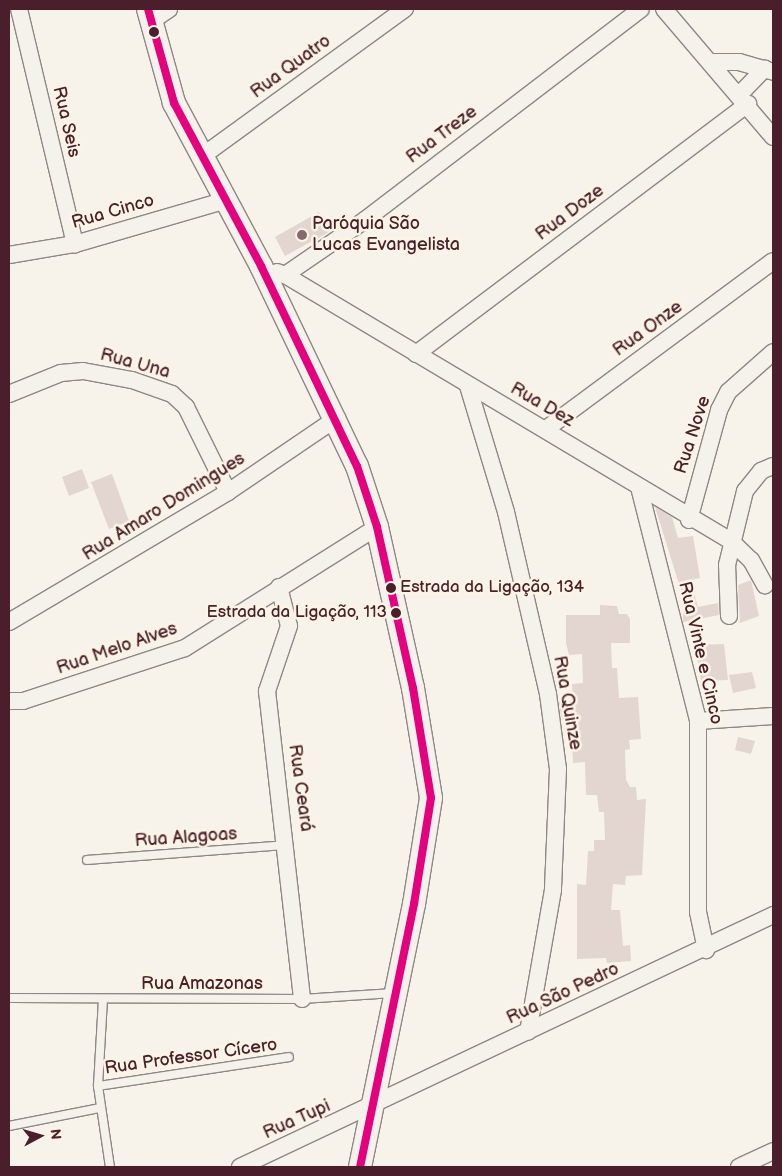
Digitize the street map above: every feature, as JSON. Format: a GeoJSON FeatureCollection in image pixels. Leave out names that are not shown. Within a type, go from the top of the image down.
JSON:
{"type":"FeatureCollection","features":[{"type":"Feature","properties":{"kind":"street","name":"Rua Seis"},"geometry":{"type":"LineString","coordinates":[[19,9],[75,244]]}},
{"type":"Feature","properties":{"kind":"street"},"geometry":{"type":"LineString","coordinates":[[169,9],[149,15],[164,76],[201,157],[261,266],[337,418],[377,527],[413,688],[431,798],[396,993],[370,1109],[360,1167]]}},
{"type":"Feature","properties":{"kind":"street","name":"Rua Quatro"},"geometry":{"type":"LineString","coordinates":[[201,157],[405,9]]}},
{"type":"Feature","properties":{"kind":"street","name":"Rua Treze"},"geometry":{"type":"LineString","coordinates":[[285,274],[364,220],[641,9]]}},
{"type":"Feature","properties":{"kind":"street"},"geometry":{"type":"LineString","coordinates":[[665,10],[744,100],[773,137]]}},
{"type":"Feature","properties":{"kind":"street"},"geometry":{"type":"LineString","coordinates":[[710,62],[769,70]]}},
{"type":"Feature","properties":{"kind":"street","name":"Rua Doze"},"geometry":{"type":"LineString","coordinates":[[416,354],[744,100],[769,70]]}},
{"type":"Feature","properties":{"kind":"street","name":"Rua Cinco"},"geometry":{"type":"LineString","coordinates":[[9,255],[75,244],[226,200]]}},
{"type":"Feature","properties":{"kind":"street","name":"Rua Onze"},"geometry":{"type":"LineString","coordinates":[[546,429],[773,261]]}},
{"type":"Feature","properties":{"kind":"street"},"geometry":{"type":"LineString","coordinates":[[261,266],[285,274]]}},
{"type":"Feature","properties":{"kind":"street","name":"Rua Dez"},"geometry":{"type":"LineString","coordinates":[[285,274],[468,386],[546,429],[689,520],[731,541],[751,560],[765,585]]}},
{"type":"Feature","properties":{"kind":"street","name":"Rua Nove"},"geometry":{"type":"LineString","coordinates":[[689,520],[719,410],[734,386],[773,352]]}},
{"type":"Feature","properties":{"kind":"street","name":"Rua Una"},"geometry":{"type":"LineString","coordinates":[[9,394],[61,373],[83,371],[132,380],[172,394],[186,407],[228,492]]}},
{"type":"Feature","properties":{"kind":"street","name":"Rua Quinze"},"geometry":{"type":"LineString","coordinates":[[468,386],[512,538],[548,694],[558,769],[553,890],[528,1032]]}},
{"type":"Feature","properties":{"kind":"street","name":"Rua Amaro Domingues"},"geometry":{"type":"LineString","coordinates":[[9,622],[228,492],[337,418]]}},
{"type":"Feature","properties":{"kind":"street"},"geometry":{"type":"LineString","coordinates":[[729,616],[726,584],[731,541],[745,491],[761,471],[773,466]]}},
{"type":"Feature","properties":{"kind":"street","name":"Rua Vinte e Cinco"},"geometry":{"type":"LineString","coordinates":[[639,487],[698,721],[698,912],[706,950]]}},
{"type":"Feature","properties":{"kind":"street","name":"Rua Melo Alves"},"geometry":{"type":"LineString","coordinates":[[13,702],[185,648],[377,527]]}},
{"type":"Feature","properties":{"kind":"street","name":"Rua Ceará"},"geometry":{"type":"LineString","coordinates":[[279,587],[289,626],[267,691],[288,845],[302,999]]}},
{"type":"Feature","properties":{"kind":"street"},"geometry":{"type":"LineString","coordinates":[[698,721],[773,716]]}},
{"type":"Feature","properties":{"kind":"street","name":"Rua São Pedro"},"geometry":{"type":"LineString","coordinates":[[370,1109],[528,1032],[706,950],[773,915]]}},
{"type":"Feature","properties":{"kind":"street","name":"Rua Tupi"},"geometry":{"type":"LineString","coordinates":[[240,1167],[370,1109]]}},
{"type":"Feature","properties":{"kind":"street"},"geometry":{"type":"LineString","coordinates":[[739,1167],[773,1151]]}},
{"type":"Feature","properties":{"kind":"lane","name":"Rua Alagoas"},"geometry":{"type":"LineString","coordinates":[[87,860],[288,845]]}},
{"type":"Feature","properties":{"kind":"lane","name":"Rua Amazonas"},"geometry":{"type":"LineString","coordinates":[[9,998],[302,999],[396,993]]}},
{"type":"Feature","properties":{"kind":"lane"},"geometry":{"type":"LineString","coordinates":[[103,999],[98,1086],[110,1167]]}},
{"type":"Feature","properties":{"kind":"lane","name":"Rua Professor Cícero"},"geometry":{"type":"LineString","coordinates":[[98,1086],[290,1057]]}},
{"type":"Feature","properties":{"kind":"lane"},"geometry":{"type":"LineString","coordinates":[[9,1126],[100,1108]]}},
{"type":"Feature","properties":{"kind":"building","name":"Paróquia São Lucas Evangelista"},"geometry":{"type":"Polygon","coordinates":[[[319,212],[329,232],[285,256],[275,237],[319,212]]]}},
{"type":"Feature","properties":{"kind":"building"},"geometry":{"type":"Polygon","coordinates":[[[82,469],[89,488],[69,496],[62,477],[82,469]]]}},
{"type":"Feature","properties":{"kind":"building"},"geometry":{"type":"Polygon","coordinates":[[[112,474],[129,521],[109,529],[91,482],[112,474]]]}},
{"type":"Feature","properties":{"kind":"building"},"geometry":{"type":"Polygon","coordinates":[[[655,507],[672,517],[678,538],[693,536],[700,578],[690,580],[698,607],[718,603],[719,615],[683,622],[683,597],[655,507]]]}},
{"type":"Feature","properties":{"kind":"building"},"geometry":{"type":"Polygon","coordinates":[[[751,580],[759,616],[740,623],[738,585],[751,580]]]}},
{"type":"Feature","properties":{"kind":"building"},"geometry":{"type":"Polygon","coordinates":[[[600,605],[617,606],[619,614],[627,614],[630,619],[630,643],[611,643],[612,668],[617,668],[619,698],[638,697],[641,739],[629,740],[630,749],[625,750],[626,780],[630,787],[636,787],[637,800],[646,799],[642,875],[626,876],[625,885],[613,884],[611,910],[620,910],[623,946],[630,945],[631,961],[607,963],[606,958],[577,959],[577,884],[586,885],[588,851],[594,851],[594,840],[605,840],[604,812],[599,812],[597,795],[586,795],[585,762],[573,763],[572,742],[579,742],[577,717],[561,717],[559,702],[573,701],[572,684],[583,683],[582,654],[569,655],[566,643],[566,615],[600,615],[600,605]]]}},
{"type":"Feature","properties":{"kind":"building"},"geometry":{"type":"Polygon","coordinates":[[[724,644],[728,680],[701,681],[695,645],[724,644]]]}},
{"type":"Feature","properties":{"kind":"building"},"geometry":{"type":"Polygon","coordinates":[[[752,672],[756,688],[733,693],[729,675],[752,672]]]}},
{"type":"Feature","properties":{"kind":"building"},"geometry":{"type":"Polygon","coordinates":[[[738,737],[755,741],[751,754],[735,750],[738,737]]]}},
{"type":"Feature","properties":{"kind":"transit line"},"geometry":{"type":"LineString","coordinates":[[148,9],[174,103],[261,266],[357,466],[377,527],[413,688],[431,798],[414,904],[360,1167]]}},
{"type":"Feature","properties":{"kind":"place","name":"Paróquia São Lucas Evangelista"},"geometry":{"type":"Point","coordinates":[302,235]}},
{"type":"Feature","properties":{"kind":"place","name":"Estrada da Ligação, 134"},"geometry":{"type":"Point","coordinates":[391,588]}},
{"type":"Feature","properties":{"kind":"place","name":"Estrada da Ligação, 113"},"geometry":{"type":"Point","coordinates":[396,613]}}]}
